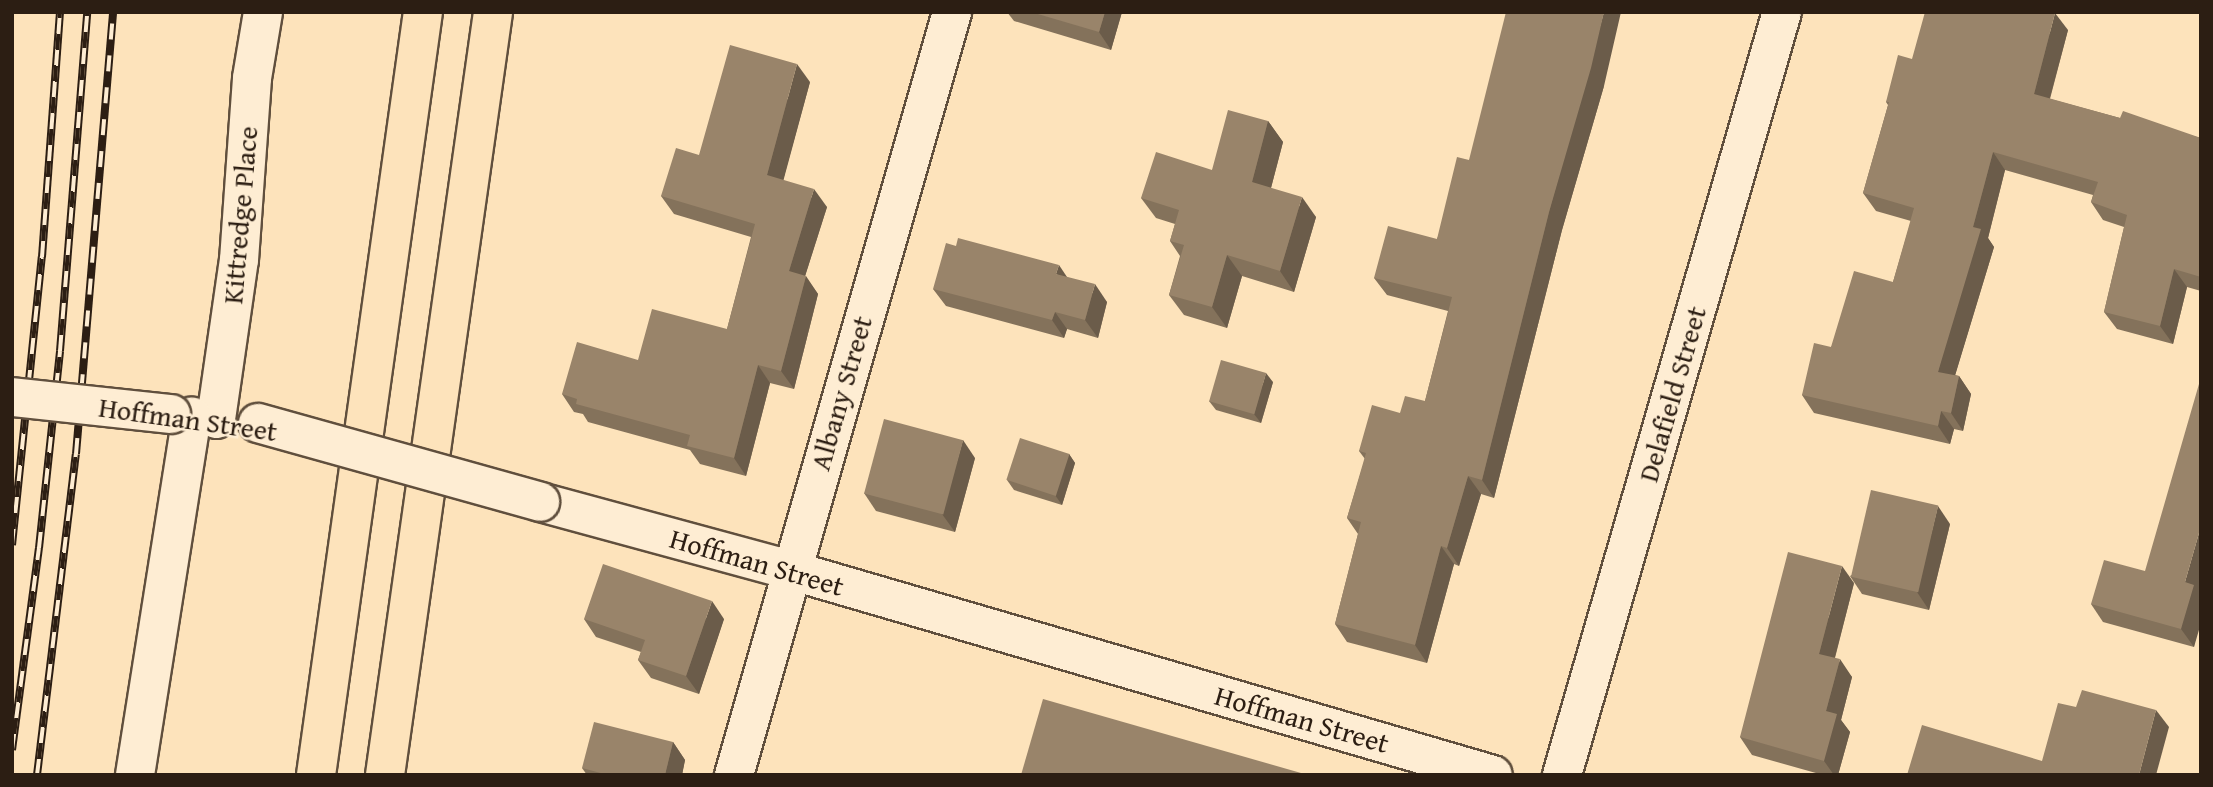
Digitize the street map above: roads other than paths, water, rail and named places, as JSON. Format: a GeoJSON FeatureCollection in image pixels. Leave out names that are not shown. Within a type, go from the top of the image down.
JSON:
{"type":"FeatureCollection","features":[{"type":"Feature","properties":{"kind":"highway"},"geometry":{"type":"LineString","coordinates":[[316,775],[423,12]]}},
{"type":"Feature","properties":{"kind":"highway"},"geometry":{"type":"LineString","coordinates":[[385,775],[493,12]]}},
{"type":"Feature","properties":{"kind":"street","name":"Kittredge Place"},"geometry":{"type":"LineString","coordinates":[[135,775],[193,416],[239,260],[252,78],[263,12]]}},
{"type":"Feature","properties":{"kind":"street","name":"Albany Street"},"geometry":{"type":"LineString","coordinates":[[734,775],[790,570],[952,12]]}},
{"type":"Feature","properties":{"kind":"street","name":"Delafield Street"},"geometry":{"type":"LineString","coordinates":[[1562,775],[1782,12]]}},
{"type":"Feature","properties":{"kind":"street","name":"Hoffman Street"},"geometry":{"type":"LineString","coordinates":[[12,397],[258,423],[790,570],[1493,775]]}},
{"type":"Feature","properties":{"kind":"railway"},"geometry":{"type":"LineString","coordinates":[[12,545],[42,257],[60,12]]}},
{"type":"Feature","properties":{"kind":"railway"},"geometry":{"type":"LineString","coordinates":[[12,750],[39,548],[60,351],[87,12]]}},
{"type":"Feature","properties":{"kind":"railway"},"geometry":{"type":"LineString","coordinates":[[37,775],[76,454],[113,12]]}}]}
